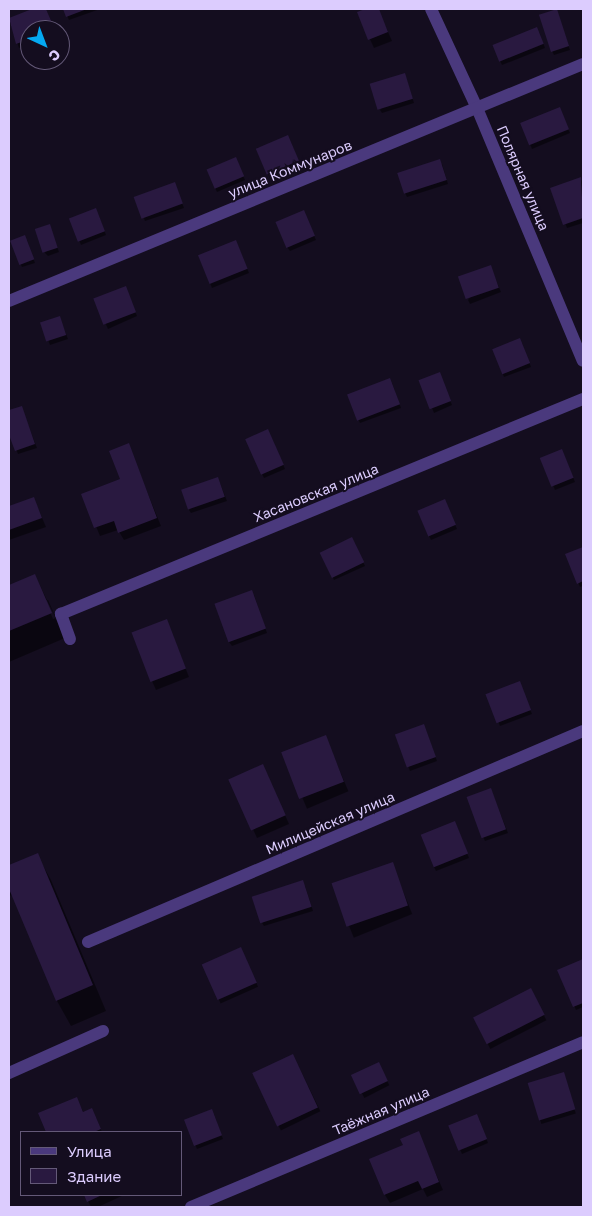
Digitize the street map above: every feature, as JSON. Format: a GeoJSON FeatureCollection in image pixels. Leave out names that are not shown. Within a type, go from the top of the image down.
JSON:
{"type":"FeatureCollection","features":[{"type":"Feature","properties":{"kind":"street","name":"Полярная улица"},"geometry":{"type":"LineString","coordinates":[[431,9],[478,108],[583,361]]}},
{"type":"Feature","properties":{"kind":"street","name":"улица Коммунаров"},"geometry":{"type":"LineString","coordinates":[[9,301],[583,64]]}},
{"type":"Feature","properties":{"kind":"street","name":"Хасановская улица"},"geometry":{"type":"LineString","coordinates":[[70,639],[61,614],[583,399]]}},
{"type":"Feature","properties":{"kind":"street","name":"Милицейская улица"},"geometry":{"type":"LineString","coordinates":[[88,942],[583,730]]}},
{"type":"Feature","properties":{"kind":"street"},"geometry":{"type":"LineString","coordinates":[[9,1072],[103,1031]]}},
{"type":"Feature","properties":{"kind":"street","name":"Таёжная улица"},"geometry":{"type":"LineString","coordinates":[[191,1207],[583,1042]]}},
{"type":"Feature","properties":{"kind":"building"},"geometry":{"type":"Polygon","coordinates":[[[32,9],[46,9],[51,20],[20,20],[20,43],[16,44],[9,18],[32,9]]]}},
{"type":"Feature","properties":{"kind":"building"},"geometry":{"type":"Polygon","coordinates":[[[63,9],[87,9],[66,17],[63,9]]]}},
{"type":"Feature","properties":{"kind":"building"},"geometry":{"type":"Polygon","coordinates":[[[365,9],[379,9],[388,32],[368,40],[357,12],[365,9]]]}},
{"type":"Feature","properties":{"kind":"building"},"geometry":{"type":"Polygon","coordinates":[[[557,9],[569,46],[551,52],[539,15],[557,9]]]}},
{"type":"Feature","properties":{"kind":"building"},"geometry":{"type":"Polygon","coordinates":[[[537,27],[544,44],[499,62],[492,45],[537,27]]]}},
{"type":"Feature","properties":{"kind":"building"},"geometry":{"type":"Polygon","coordinates":[[[405,73],[413,99],[378,110],[370,84],[405,73]]]}},
{"type":"Feature","properties":{"kind":"building"},"geometry":{"type":"Polygon","coordinates":[[[560,107],[569,129],[529,145],[520,123],[560,107]]]}},
{"type":"Feature","properties":{"kind":"building"},"geometry":{"type":"Polygon","coordinates":[[[288,135],[299,161],[267,174],[256,149],[288,135]]]}},
{"type":"Feature","properties":{"kind":"building"},"geometry":{"type":"Polygon","coordinates":[[[236,157],[244,176],[215,189],[207,170],[236,157]]]}},
{"type":"Feature","properties":{"kind":"building"},"geometry":{"type":"Polygon","coordinates":[[[440,159],[447,180],[404,194],[397,173],[440,159]]]}},
{"type":"Feature","properties":{"kind":"building"},"geometry":{"type":"Polygon","coordinates":[[[581,177],[583,218],[563,225],[550,188],[581,177]]]}},
{"type":"Feature","properties":{"kind":"building"},"geometry":{"type":"Polygon","coordinates":[[[175,182],[183,204],[142,219],[134,197],[175,182]]]}},
{"type":"Feature","properties":{"kind":"building"},"geometry":{"type":"Polygon","coordinates":[[[96,208],[105,231],[78,242],[69,218],[96,208]]]}},
{"type":"Feature","properties":{"kind":"building"},"geometry":{"type":"Polygon","coordinates":[[[304,210],[315,236],[286,248],[275,222],[304,210]]]}},
{"type":"Feature","properties":{"kind":"building"},"geometry":{"type":"Polygon","coordinates":[[[50,224],[58,248],[43,253],[35,229],[50,224]]]}},
{"type":"Feature","properties":{"kind":"building"},"geometry":{"type":"Polygon","coordinates":[[[25,235],[34,259],[19,265],[10,241],[25,235]]]}},
{"type":"Feature","properties":{"kind":"building"},"geometry":{"type":"Polygon","coordinates":[[[236,240],[248,269],[210,284],[198,255],[236,240]]]}},
{"type":"Feature","properties":{"kind":"building"},"geometry":{"type":"Polygon","coordinates":[[[491,265],[499,288],[466,299],[458,276],[491,265]]]}},
{"type":"Feature","properties":{"kind":"building"},"geometry":{"type":"Polygon","coordinates":[[[126,286],[136,312],[103,325],[93,299],[126,286]]]}},
{"type":"Feature","properties":{"kind":"building"},"geometry":{"type":"Polygon","coordinates":[[[60,316],[66,335],[46,342],[40,322],[60,316]]]}},
{"type":"Feature","properties":{"kind":"building"},"geometry":{"type":"Polygon","coordinates":[[[520,338],[530,363],[502,374],[492,349],[520,338]]]}},
{"type":"Feature","properties":{"kind":"building"},"geometry":{"type":"Polygon","coordinates":[[[440,372],[451,401],[430,409],[419,380],[440,372]]]}},
{"type":"Feature","properties":{"kind":"building"},"geometry":{"type":"Polygon","coordinates":[[[390,378],[400,404],[357,421],[347,394],[390,378]]]}},
{"type":"Feature","properties":{"kind":"building"},"geometry":{"type":"Polygon","coordinates":[[[22,406],[35,444],[15,451],[9,435],[9,410],[22,406]]]}},
{"type":"Feature","properties":{"kind":"building"},"geometry":{"type":"Polygon","coordinates":[[[268,429],[284,465],[261,475],[245,439],[268,429]]]}},
{"type":"Feature","properties":{"kind":"building"},"geometry":{"type":"Polygon","coordinates":[[[129,443],[157,518],[118,533],[114,521],[94,528],[81,494],[120,479],[109,451],[129,443]]]}},
{"type":"Feature","properties":{"kind":"building"},"geometry":{"type":"Polygon","coordinates":[[[562,449],[574,478],[551,487],[540,458],[562,449]]]}},
{"type":"Feature","properties":{"kind":"building"},"geometry":{"type":"Polygon","coordinates":[[[218,477],[225,497],[188,510],[181,490],[218,477]]]}},
{"type":"Feature","properties":{"kind":"building"},"geometry":{"type":"Polygon","coordinates":[[[34,497],[42,518],[9,530],[9,506],[34,497]]]}},
{"type":"Feature","properties":{"kind":"building"},"geometry":{"type":"Polygon","coordinates":[[[445,499],[456,525],[428,536],[417,511],[445,499]]]}},
{"type":"Feature","properties":{"kind":"building"},"geometry":{"type":"Polygon","coordinates":[[[352,537],[364,562],[332,578],[320,553],[352,537]]]}},
{"type":"Feature","properties":{"kind":"building"},"geometry":{"type":"Polygon","coordinates":[[[583,547],[583,581],[577,584],[565,554],[583,547]]]}},
{"type":"Feature","properties":{"kind":"building"},"geometry":{"type":"Polygon","coordinates":[[[35,574],[52,613],[9,631],[9,585],[35,574]]]}},
{"type":"Feature","properties":{"kind":"building"},"geometry":{"type":"Polygon","coordinates":[[[252,590],[266,629],[228,642],[214,604],[252,590]]]}},
{"type":"Feature","properties":{"kind":"building"},"geometry":{"type":"Polygon","coordinates":[[[167,619],[186,668],[151,682],[132,633],[167,619]]]}},
{"type":"Feature","properties":{"kind":"building"},"geometry":{"type":"Polygon","coordinates":[[[520,681],[531,710],[497,723],[485,694],[520,681]]]}},
{"type":"Feature","properties":{"kind":"building"},"geometry":{"type":"Polygon","coordinates":[[[424,724],[436,757],[407,767],[395,735],[424,724]]]}},
{"type":"Feature","properties":{"kind":"building"},"geometry":{"type":"Polygon","coordinates":[[[326,735],[344,782],[299,799],[281,752],[326,735]]]}},
{"type":"Feature","properties":{"kind":"building"},"geometry":{"type":"Polygon","coordinates":[[[263,764],[286,815],[251,831],[228,779],[263,764]]]}},
{"type":"Feature","properties":{"kind":"building"},"geometry":{"type":"Polygon","coordinates":[[[491,788],[506,829],[482,838],[467,797],[491,788]]]}},
{"type":"Feature","properties":{"kind":"building"},"geometry":{"type":"Polygon","coordinates":[[[455,821],[468,853],[434,867],[421,835],[455,821]]]}},
{"type":"Feature","properties":{"kind":"building"},"geometry":{"type":"Polygon","coordinates":[[[38,853],[93,985],[56,1001],[9,889],[9,865],[38,853]]]}},
{"type":"Feature","properties":{"kind":"building"},"geometry":{"type":"Polygon","coordinates":[[[393,862],[408,905],[347,927],[332,883],[393,862]]]}},
{"type":"Feature","properties":{"kind":"building"},"geometry":{"type":"Polygon","coordinates":[[[303,880],[312,907],[260,923],[252,897],[303,880]]]}},
{"type":"Feature","properties":{"kind":"building"},"geometry":{"type":"Polygon","coordinates":[[[241,947],[257,983],[218,1000],[202,964],[241,947]]]}},
{"type":"Feature","properties":{"kind":"building"},"geometry":{"type":"Polygon","coordinates":[[[583,959],[583,1003],[573,1007],[557,970],[583,959]]]}},
{"type":"Feature","properties":{"kind":"building"},"geometry":{"type":"Polygon","coordinates":[[[531,988],[545,1015],[487,1044],[473,1018],[531,988]]]}},
{"type":"Feature","properties":{"kind":"building"},"geometry":{"type":"Polygon","coordinates":[[[293,1054],[318,1107],[277,1126],[252,1073],[293,1054]]]}},
{"type":"Feature","properties":{"kind":"building"},"geometry":{"type":"Polygon","coordinates":[[[379,1062],[388,1081],[360,1094],[351,1075],[379,1062]]]}},
{"type":"Feature","properties":{"kind":"building"},"geometry":{"type":"Polygon","coordinates":[[[564,1072],[575,1109],[539,1120],[528,1083],[564,1072]]]}},
{"type":"Feature","properties":{"kind":"building"},"geometry":{"type":"Polygon","coordinates":[[[77,1097],[83,1112],[92,1108],[101,1129],[96,1131],[46,1131],[38,1113],[77,1097]]]}},
{"type":"Feature","properties":{"kind":"building"},"geometry":{"type":"Polygon","coordinates":[[[212,1109],[222,1135],[194,1146],[184,1120],[212,1109]]]}},
{"type":"Feature","properties":{"kind":"building"},"geometry":{"type":"Polygon","coordinates":[[[477,1114],[487,1139],[458,1151],[448,1126],[477,1114]]]}},
{"type":"Feature","properties":{"kind":"building"},"geometry":{"type":"Polygon","coordinates":[[[419,1131],[439,1182],[422,1189],[418,1181],[384,1195],[369,1159],[403,1145],[400,1139],[419,1131]]]}},
{"type":"Feature","properties":{"kind":"building"},"geometry":{"type":"Polygon","coordinates":[[[84,1196],[100,1196],[87,1202],[84,1196]]]}}]}
